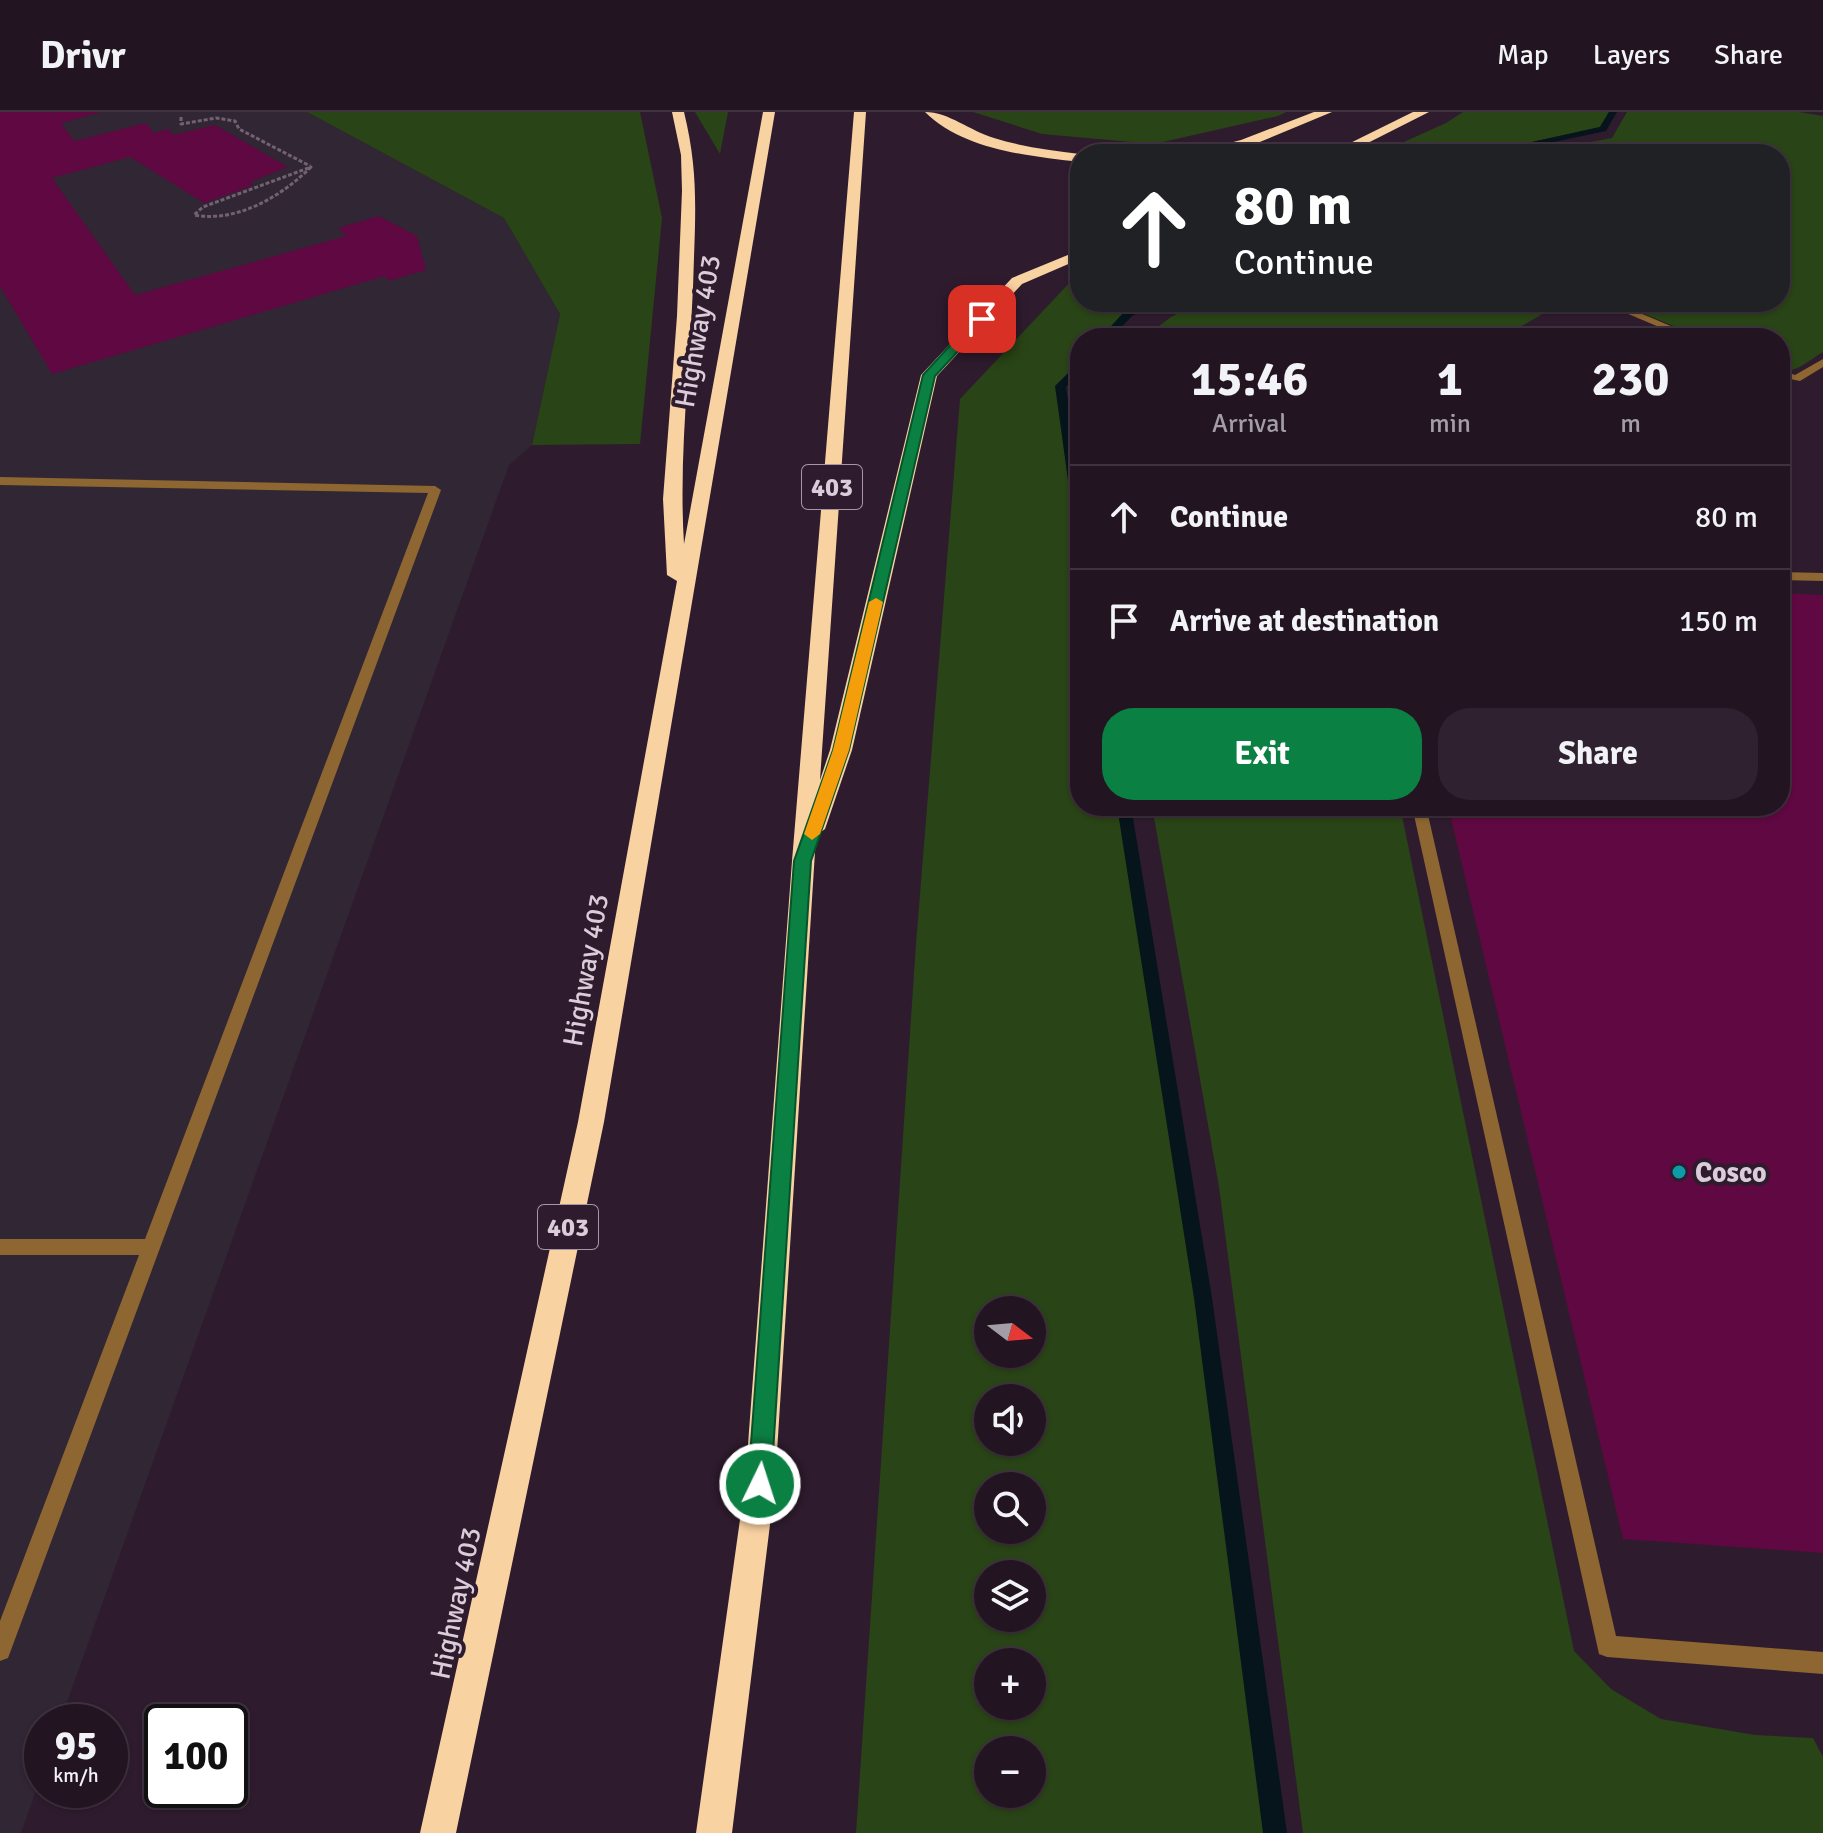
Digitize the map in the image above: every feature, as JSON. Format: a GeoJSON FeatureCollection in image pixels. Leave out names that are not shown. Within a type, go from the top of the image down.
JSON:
{"type":"FeatureCollection","features":[{"type":"Feature","properties":{"kind":"highway"},"geometry":{"type":"LineString","coordinates":[[678,112],[688,155],[689,191],[685,316],[672,499],[678,617]]}},
{"type":"Feature","properties":{"kind":"highway","name":"Highway 403"},"geometry":{"type":"LineString","coordinates":[[438,1833],[591,1122],[769,112]]}},
{"type":"Feature","properties":{"kind":"highway","name":"403"},"geometry":{"type":"LineString","coordinates":[[714,1833],[760,1484],[803,861],[860,112]]}},
{"type":"Feature","properties":{"kind":"highway"},"geometry":{"type":"LineString","coordinates":[[931,112],[974,138],[1070,156]]}},
{"type":"Feature","properties":{"kind":"highway"},"geometry":{"type":"LineString","coordinates":[[1240,144],[1326,112]]}},
{"type":"Feature","properties":{"kind":"highway"},"geometry":{"type":"LineString","coordinates":[[1356,144],[1423,112]]}},
{"type":"Feature","properties":{"kind":"highway"},"geometry":{"type":"LineString","coordinates":[[803,861],[841,750],[929,375],[1017,281],[1070,258]]}},
{"type":"Feature","properties":{"kind":"lane"},"geometry":{"type":"LineString","coordinates":[[1630,312],[1669,328]]}},
{"type":"Feature","properties":{"kind":"lane"},"geometry":{"type":"LineString","coordinates":[[1790,377],[1796,379],[1823,362]]}},
{"type":"Feature","properties":{"kind":"lane"},"geometry":{"type":"LineString","coordinates":[[0,481],[435,490],[0,1650]]}},
{"type":"Feature","properties":{"kind":"lane"},"geometry":{"type":"LineString","coordinates":[[1790,576],[1823,577]]}},
{"type":"Feature","properties":{"kind":"lane"},"geometry":{"type":"LineString","coordinates":[[1421,816],[1607,1646],[1823,1663]]}},
{"type":"Feature","properties":{"kind":"lane"},"geometry":{"type":"LineString","coordinates":[[0,1247],[151,1247]]}},
{"type":"Feature","properties":{"kind":"path"},"geometry":{"type":"LineString","coordinates":[[181,117],[181,124],[216,118],[235,121],[239,129],[311,167]]}},
{"type":"Feature","properties":{"kind":"path"},"geometry":{"type":"LineString","coordinates":[[311,167],[286,191],[237,212],[202,218],[194,215],[203,207],[311,167]]}},
{"type":"Feature","properties":{"kind":"shaded area"},"geometry":{"type":"Polygon","coordinates":[[[0,112],[307,112],[504,218],[560,314],[532,445],[509,465],[66,1704],[24,1704],[24,1808],[30,1808],[21,1833],[0,1833],[0,112]]]}},
{"type":"Feature","properties":{"kind":"green space"},"geometry":{"type":"Polygon","coordinates":[[[307,112],[640,112],[662,218],[640,444],[532,445],[560,314],[504,218],[307,112]]]}},
{"type":"Feature","properties":{"kind":"green space"},"geometry":{"type":"Polygon","coordinates":[[[695,112],[728,112],[720,154],[695,112]]]}},
{"type":"Feature","properties":{"kind":"green space"},"geometry":{"type":"Polygon","coordinates":[[[973,112],[1286,112],[1154,144],[1042,134],[973,112]]]}},
{"type":"Feature","properties":{"kind":"green space"},"geometry":{"type":"Polygon","coordinates":[[[1463,112],[1609,112],[1600,127],[1523,144],[1399,144],[1463,112]]]}},
{"type":"Feature","properties":{"kind":"green space"},"geometry":{"type":"Polygon","coordinates":[[[1627,112],[1799,112],[1823,116],[1823,352],[1790,370],[1790,328],[1679,328],[1639,312],[1790,312],[1790,144],[1579,144],[1612,138],[1627,112]]]}},
{"type":"Feature","properties":{"kind":"green space"},"geometry":{"type":"Polygon","coordinates":[[[1070,282],[1070,312],[1127,312],[1112,328],[1070,328],[1070,371],[1056,385],[1070,498],[1070,816],[1122,816],[1195,1279],[1266,1833],[856,1833],[916,944],[960,399],[1070,282]]]}},
{"type":"Feature","properties":{"kind":"green space"},"geometry":{"type":"Polygon","coordinates":[[[1181,312],[1546,312],[1518,328],[1156,328],[1181,312]]]}},
{"type":"Feature","properties":{"kind":"green space"},"geometry":{"type":"Polygon","coordinates":[[[1154,816],[1402,816],[1574,1651],[1611,1689],[1661,1719],[1755,1735],[1813,1738],[1823,1757],[1823,1833],[1303,1833],[1219,1187],[1154,816]]]}},
{"type":"Feature","properties":{"kind":"building"},"geometry":{"type":"Polygon","coordinates":[[[0,112],[101,112],[61,123],[74,141],[146,123],[154,133],[168,129],[173,135],[215,125],[288,167],[250,182],[254,185],[204,203],[130,157],[52,178],[135,295],[346,236],[338,228],[379,216],[417,236],[426,270],[389,281],[385,276],[52,374],[0,286],[0,112]]]}},
{"type":"Feature","properties":{"kind":"building","name":"Cosco"},"geometry":{"type":"Polygon","coordinates":[[[1790,593],[1823,595],[1823,1553],[1623,1539],[1450,816],[1790,816],[1790,593]]]}},
{"type":"Feature","properties":{"kind":"waterway"},"geometry":{"type":"LineString","coordinates":[[1531,144],[1603,129],[1613,112]]}},
{"type":"Feature","properties":{"kind":"waterway"},"geometry":{"type":"LineString","coordinates":[[1115,328],[1132,312]]}},
{"type":"Feature","properties":{"kind":"waterway"},"geometry":{"type":"LineString","coordinates":[[1070,376],[1060,386],[1070,454]]}},
{"type":"Feature","properties":{"kind":"waterway"},"geometry":{"type":"LineString","coordinates":[[1126,816],[1203,1298],[1275,1833]]}},
{"type":"Feature","properties":{"kind":"slow traffic"},"geometry":{"type":"LineString","coordinates":[[812,834],[841,750],[876,602]]}},
{"type":"Feature","properties":{"kind":"place","name":"Cosco"},"geometry":{"type":"Point","coordinates":[1679,1172]}},
{"type":"Feature","properties":{"kind":"route"},"geometry":{"type":"LineString","coordinates":[[760,1484],[803,861],[841,750],[929,375],[982,319]]}}]}
